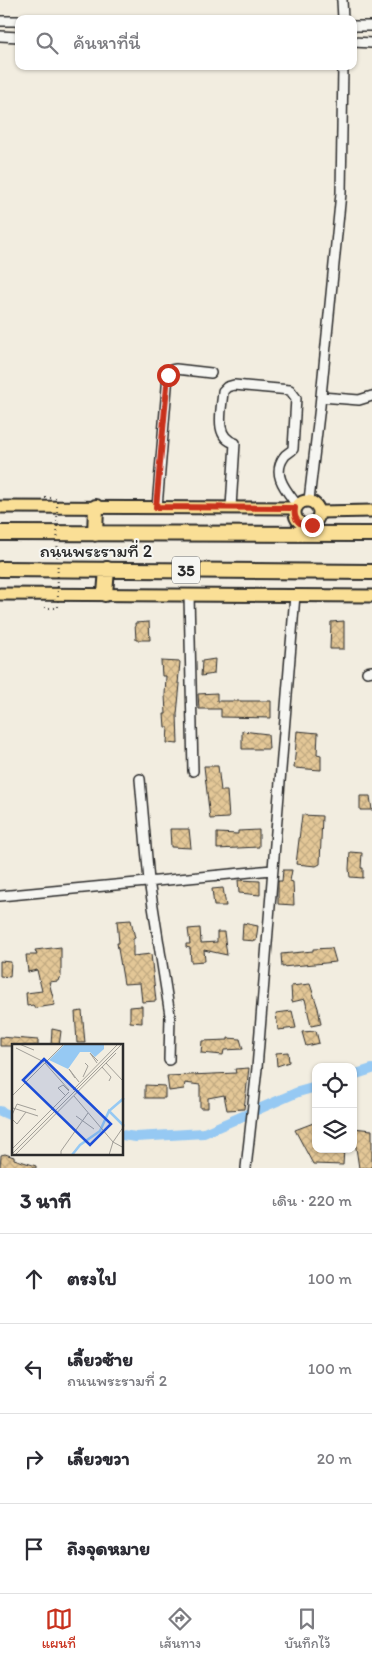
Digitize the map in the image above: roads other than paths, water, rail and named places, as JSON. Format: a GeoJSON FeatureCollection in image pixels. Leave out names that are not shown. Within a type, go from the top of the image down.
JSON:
{"type":"FeatureCollection","features":[{"type":"Feature","properties":{"kind":"highway"},"geometry":{"type":"LineString","coordinates":[[95,534],[96,507]]}},
{"type":"Feature","properties":{"kind":"highway","name":"ถนนพระรามที่ 2"},"geometry":{"type":"LineString","coordinates":[[0,533],[95,534],[310,529],[372,534]]}},
{"type":"Feature","properties":{"kind":"highway","name":"ถนนพระรามที่ 2"},"geometry":{"type":"LineString","coordinates":[[0,569],[372,572]]}},
{"type":"Feature","properties":{"kind":"highway"},"geometry":{"type":"LineString","coordinates":[[105,594],[107,570]]}},
{"type":"Feature","properties":{"kind":"main road"},"geometry":{"type":"LineString","coordinates":[[0,507],[231,507],[316,504],[320,512],[318,520],[310,529],[297,520],[294,512],[300,505]]}},
{"type":"Feature","properties":{"kind":"main road"},"geometry":{"type":"LineString","coordinates":[[320,512],[372,511]]}},
{"type":"Feature","properties":{"kind":"main road","name":"35"},"geometry":{"type":"LineString","coordinates":[[0,594],[372,596]]}},
{"type":"Feature","properties":{"kind":"street"},"geometry":{"type":"LineString","coordinates":[[342,0],[343,15]]}},
{"type":"Feature","properties":{"kind":"street"},"geometry":{"type":"LineString","coordinates":[[0,21],[15,21]]}},
{"type":"Feature","properties":{"kind":"street"},"geometry":{"type":"LineString","coordinates":[[357,26],[372,26]]}},
{"type":"Feature","properties":{"kind":"street"},"geometry":{"type":"LineString","coordinates":[[0,36],[15,37]]}},
{"type":"Feature","properties":{"kind":"street"},"geometry":{"type":"LineString","coordinates":[[357,42],[372,43]]}},
{"type":"Feature","properties":{"kind":"street"},"geometry":{"type":"LineString","coordinates":[[300,505],[321,398],[341,193],[343,70]]}},
{"type":"Feature","properties":{"kind":"street"},"geometry":{"type":"LineString","coordinates":[[156,507],[168,375],[171,370],[176,369],[211,373]]}},
{"type":"Feature","properties":{"kind":"street"},"geometry":{"type":"LineString","coordinates":[[231,507],[235,444],[225,438],[220,423],[223,391],[234,386],[290,390],[296,398],[292,449],[285,455],[279,468],[280,483],[300,505]]}},
{"type":"Feature","properties":{"kind":"street"},"geometry":{"type":"LineString","coordinates":[[321,398],[359,400],[372,396]]}},
{"type":"Feature","properties":{"kind":"street"},"geometry":{"type":"LineString","coordinates":[[189,594],[193,771]]}},
{"type":"Feature","properties":{"kind":"street"},"geometry":{"type":"LineString","coordinates":[[246,1168],[257,1068],[295,595]]}},
{"type":"Feature","properties":{"kind":"street"},"geometry":{"type":"LineString","coordinates":[[140,779],[150,882],[170,1015],[170,1060]]}},
{"type":"Feature","properties":{"kind":"street"},"geometry":{"type":"LineString","coordinates":[[0,896],[272,870]]}},
{"type":"Feature","properties":{"kind":"waterway"},"geometry":{"type":"LineString","coordinates":[[357,1074],[372,1069]]}},
{"type":"Feature","properties":{"kind":"waterway"},"geometry":{"type":"LineString","coordinates":[[124,1135],[136,1137],[204,1133],[298,1092],[312,1088]]}},
{"type":"Feature","properties":{"kind":"waterway"},"geometry":{"type":"LineString","coordinates":[[0,1111],[12,1116]]}}]}
